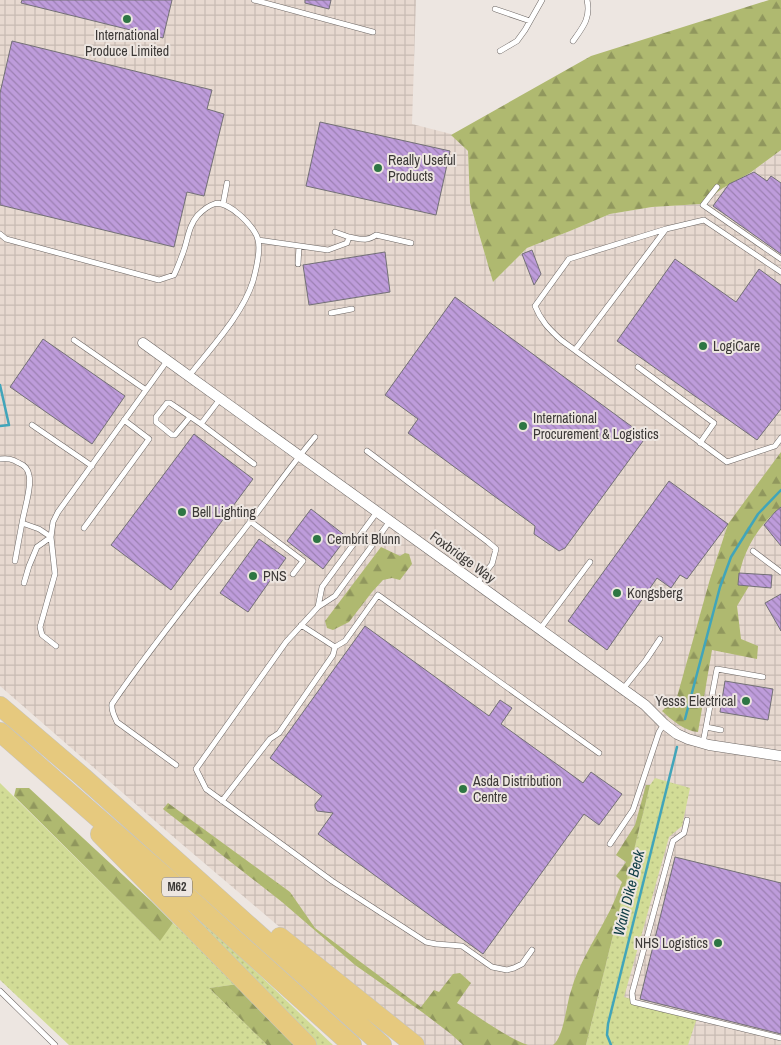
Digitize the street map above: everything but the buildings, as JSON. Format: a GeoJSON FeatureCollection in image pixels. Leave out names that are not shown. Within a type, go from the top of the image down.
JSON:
{"type":"FeatureCollection","features":[{"type":"Feature","properties":{"kind":"highway","name":"M62"},"geometry":{"type":"LineString","coordinates":[[0,706],[83,777],[382,1045]]}},
{"type":"Feature","properties":{"kind":"highway","name":"M62"},"geometry":{"type":"LineString","coordinates":[[0,732],[169,880],[352,1045]]}},
{"type":"Feature","properties":{"kind":"highway","name":"M62"},"geometry":{"type":"LineString","coordinates":[[0,736],[307,1045]]}},
{"type":"Feature","properties":{"kind":"highway","name":"M62"},"geometry":{"type":"LineString","coordinates":[[83,777],[415,1045]]}},
{"type":"Feature","properties":{"kind":"street","name":"Foxbridge Way"},"geometry":{"type":"LineString","coordinates":[[143,343],[645,705],[677,734],[702,743],[781,756]]}},
{"type":"Feature","properties":{"kind":"lane"},"geometry":{"type":"LineString","coordinates":[[254,0],[373,32]]}},
{"type":"Feature","properties":{"kind":"lane"},"geometry":{"type":"LineString","coordinates":[[500,51],[517,41],[542,0]]}},
{"type":"Feature","properties":{"kind":"lane"},"geometry":{"type":"LineString","coordinates":[[573,42],[588,17],[589,8],[587,0]]}},
{"type":"Feature","properties":{"kind":"lane"},"geometry":{"type":"LineString","coordinates":[[495,10],[530,21]]}},
{"type":"Feature","properties":{"kind":"lane"},"geometry":{"type":"LineString","coordinates":[[223,204],[227,183]]}},
{"type":"Feature","properties":{"kind":"lane"},"geometry":{"type":"LineString","coordinates":[[717,187],[703,205],[781,260]]}},
{"type":"Feature","properties":{"kind":"lane"},"geometry":{"type":"LineString","coordinates":[[0,234],[6,238],[159,280],[174,275],[192,224],[199,214],[214,204],[223,204],[236,212],[248,223],[258,240],[257,264],[252,284],[237,314],[189,377]]}},
{"type":"Feature","properties":{"kind":"lane"},"geometry":{"type":"LineString","coordinates":[[781,272],[704,220],[666,229],[569,259],[534,306],[548,328],[727,462],[775,446],[781,438]]}},
{"type":"Feature","properties":{"kind":"lane"},"geometry":{"type":"LineString","coordinates":[[576,350],[666,229]]}},
{"type":"Feature","properties":{"kind":"lane"},"geometry":{"type":"LineString","coordinates":[[335,232],[362,240],[370,239],[376,235],[411,243]]}},
{"type":"Feature","properties":{"kind":"lane"},"geometry":{"type":"LineString","coordinates":[[258,240],[328,250],[347,243],[349,237]]}},
{"type":"Feature","properties":{"kind":"lane"},"geometry":{"type":"LineString","coordinates":[[298,264],[299,246]]}},
{"type":"Feature","properties":{"kind":"lane"},"geometry":{"type":"LineString","coordinates":[[330,313],[352,309]]}},
{"type":"Feature","properties":{"kind":"lane"},"geometry":{"type":"LineString","coordinates":[[74,340],[146,390]]}},
{"type":"Feature","properties":{"kind":"lane"},"geometry":{"type":"LineString","coordinates":[[56,646],[42,635],[40,627],[55,574],[51,536],[53,522],[58,512],[167,361]]}},
{"type":"Feature","properties":{"kind":"lane"},"geometry":{"type":"LineString","coordinates":[[638,366],[714,423],[700,442]]}},
{"type":"Feature","properties":{"kind":"lane"},"geometry":{"type":"LineString","coordinates":[[201,424],[220,399]]}},
{"type":"Feature","properties":{"kind":"lane"},"geometry":{"type":"LineString","coordinates":[[190,417],[175,435],[172,435],[156,422],[156,417],[167,403],[170,403],[201,424],[254,464]]}},
{"type":"Feature","properties":{"kind":"lane"},"geometry":{"type":"LineString","coordinates":[[84,528],[149,439],[124,420]]}},
{"type":"Feature","properties":{"kind":"lane"},"geometry":{"type":"LineString","coordinates":[[32,425],[92,466]]}},
{"type":"Feature","properties":{"kind":"lane"},"geometry":{"type":"LineString","coordinates":[[176,765],[117,722],[113,714],[112,704],[185,604],[315,437]]}},
{"type":"Feature","properties":{"kind":"lane"},"geometry":{"type":"LineString","coordinates":[[367,451],[496,549],[492,564],[477,584]]}},
{"type":"Feature","properties":{"kind":"lane"},"geometry":{"type":"LineString","coordinates":[[0,459],[9,458],[18,462],[27,469],[30,476],[15,561]]}},
{"type":"Feature","properties":{"kind":"lane"},"geometry":{"type":"LineString","coordinates":[[318,607],[322,587],[377,512]]}},
{"type":"Feature","properties":{"kind":"lane"},"geometry":{"type":"LineString","coordinates":[[250,521],[303,561],[293,574]]}},
{"type":"Feature","properties":{"kind":"lane"},"geometry":{"type":"LineString","coordinates":[[390,521],[335,596],[318,607],[286,642],[196,769],[206,790],[332,881],[426,942],[462,946],[492,967],[507,970],[522,964],[532,950]]}},
{"type":"Feature","properties":{"kind":"lane"},"geometry":{"type":"LineString","coordinates":[[22,523],[51,536]]}},
{"type":"Feature","properties":{"kind":"lane"},"geometry":{"type":"LineString","coordinates":[[24,583],[37,547],[51,536]]}},
{"type":"Feature","properties":{"kind":"lane"},"geometry":{"type":"LineString","coordinates":[[753,551],[781,572]]}},
{"type":"Feature","properties":{"kind":"lane"},"geometry":{"type":"LineString","coordinates":[[540,629],[590,562]]}},
{"type":"Feature","properties":{"kind":"lane"},"geometry":{"type":"LineString","coordinates":[[222,801],[270,740],[279,733],[333,655],[335,647],[345,642],[378,595],[599,753]]}},
{"type":"Feature","properties":{"kind":"lane"},"geometry":{"type":"LineString","coordinates":[[302,625],[335,647]]}},
{"type":"Feature","properties":{"kind":"lane"},"geometry":{"type":"LineString","coordinates":[[623,689],[660,639]]}},
{"type":"Feature","properties":{"kind":"lane"},"geometry":{"type":"LineString","coordinates":[[702,743],[717,669],[763,677]]}},
{"type":"Feature","properties":{"kind":"lane"},"geometry":{"type":"LineString","coordinates":[[610,844],[633,810],[659,732],[664,724]]}},
{"type":"Feature","properties":{"kind":"lane"},"geometry":{"type":"LineString","coordinates":[[706,727],[721,730]]}},
{"type":"Feature","properties":{"kind":"lane"},"geometry":{"type":"LineString","coordinates":[[687,820],[684,833],[673,841],[632,993],[633,1002],[781,1038]]}},
{"type":"Feature","properties":{"kind":"lane"},"geometry":{"type":"LineString","coordinates":[[0,991],[55,1045]]}},
{"type":"Feature","properties":{"kind":"shaded area"},"geometry":{"type":"Polygon","coordinates":[[[0,0],[416,0],[412,124],[451,134],[468,151],[470,203],[493,282],[527,248],[610,214],[652,207],[701,204],[723,188],[750,173],[781,150],[781,1045],[424,1045],[349,986],[0,686],[0,0]]]}},
{"type":"Feature","properties":{"kind":"green space"},"geometry":{"type":"Polygon","coordinates":[[[769,0],[781,0],[781,150],[750,173],[723,188],[701,204],[652,207],[610,214],[527,248],[493,282],[470,203],[468,151],[451,135],[591,56],[769,0]]]}},
{"type":"Feature","properties":{"kind":"green space"},"geometry":{"type":"Polygon","coordinates":[[[781,452],[781,507],[758,532],[746,552],[739,574],[738,585],[749,586],[737,606],[741,639],[758,646],[757,659],[712,650],[698,732],[688,730],[662,711],[677,697],[710,579],[728,524],[781,452]]]}},
{"type":"Feature","properties":{"kind":"green space"},"geometry":{"type":"Polygon","coordinates":[[[381,547],[400,556],[405,553],[409,554],[412,564],[400,580],[392,578],[383,580],[349,622],[333,630],[327,628],[325,621],[381,547]]]}},
{"type":"Feature","properties":{"kind":"green space"},"geometry":{"type":"Polygon","coordinates":[[[655,778],[690,788],[682,826],[669,837],[624,997],[697,1018],[688,1045],[586,1045],[650,785],[655,778]]]}},
{"type":"Feature","properties":{"kind":"green space"},"geometry":{"type":"Polygon","coordinates":[[[0,783],[159,940],[173,923],[238,984],[209,988],[267,1045],[69,1045],[0,980],[0,783]]]}},
{"type":"Feature","properties":{"kind":"green space"},"geometry":{"type":"Polygon","coordinates":[[[646,785],[650,785],[586,1045],[553,1045],[560,1035],[574,981],[611,909],[622,882],[616,876],[626,862],[616,855],[635,825],[646,785]]]}},
{"type":"Feature","properties":{"kind":"green space"},"geometry":{"type":"Polygon","coordinates":[[[16,788],[29,788],[173,923],[160,941],[14,796],[16,788]]]}},
{"type":"Feature","properties":{"kind":"green space"},"geometry":{"type":"Polygon","coordinates":[[[168,803],[290,892],[315,928],[421,1007],[434,990],[439,992],[453,974],[460,973],[471,983],[457,1003],[501,1032],[528,1045],[463,1045],[422,1012],[355,965],[282,902],[163,809],[168,803]]]}},
{"type":"Feature","properties":{"kind":"green space"},"geometry":{"type":"Polygon","coordinates":[[[185,904],[333,1045],[312,1045],[193,919],[185,904]]]}},
{"type":"Feature","properties":{"kind":"green space"},"geometry":{"type":"Polygon","coordinates":[[[238,984],[295,1045],[267,1045],[209,988],[238,984]]]}},
{"type":"Feature","properties":{"kind":"waterway"},"geometry":{"type":"LineString","coordinates":[[0,385],[9,425],[0,426]]}},
{"type":"Feature","properties":{"kind":"waterway","name":"Wain Dike Beck"},"geometry":{"type":"LineString","coordinates":[[685,719],[720,587],[731,557],[758,514],[781,490]]}},
{"type":"Feature","properties":{"kind":"waterway","name":"Wain Dike Beck"},"geometry":{"type":"LineString","coordinates":[[611,1045],[607,1035],[608,1024],[677,747]]}},
{"type":"Feature","properties":{"kind":"place","name":"International Produce Limited"},"geometry":{"type":"Point","coordinates":[127,19]}},
{"type":"Feature","properties":{"kind":"place","name":"Really Useful Products"},"geometry":{"type":"Point","coordinates":[378,168]}},
{"type":"Feature","properties":{"kind":"place","name":"LogiCare"},"geometry":{"type":"Point","coordinates":[703,346]}},
{"type":"Feature","properties":{"kind":"place","name":"International Procurement & Logistics"},"geometry":{"type":"Point","coordinates":[523,426]}},
{"type":"Feature","properties":{"kind":"place","name":"Bell Lighting"},"geometry":{"type":"Point","coordinates":[182,512]}},
{"type":"Feature","properties":{"kind":"place","name":"Cembrit Blunn"},"geometry":{"type":"Point","coordinates":[317,539]}},
{"type":"Feature","properties":{"kind":"place","name":"PNS"},"geometry":{"type":"Point","coordinates":[253,576]}},
{"type":"Feature","properties":{"kind":"place","name":"Kongsberg"},"geometry":{"type":"Point","coordinates":[617,593]}},
{"type":"Feature","properties":{"kind":"place","name":"Yesss Electrical"},"geometry":{"type":"Point","coordinates":[746,701]}},
{"type":"Feature","properties":{"kind":"place","name":"Asda Distribution Centre"},"geometry":{"type":"Point","coordinates":[463,789]}},
{"type":"Feature","properties":{"kind":"place","name":"NHS Logistics"},"geometry":{"type":"Point","coordinates":[718,943]}}]}
